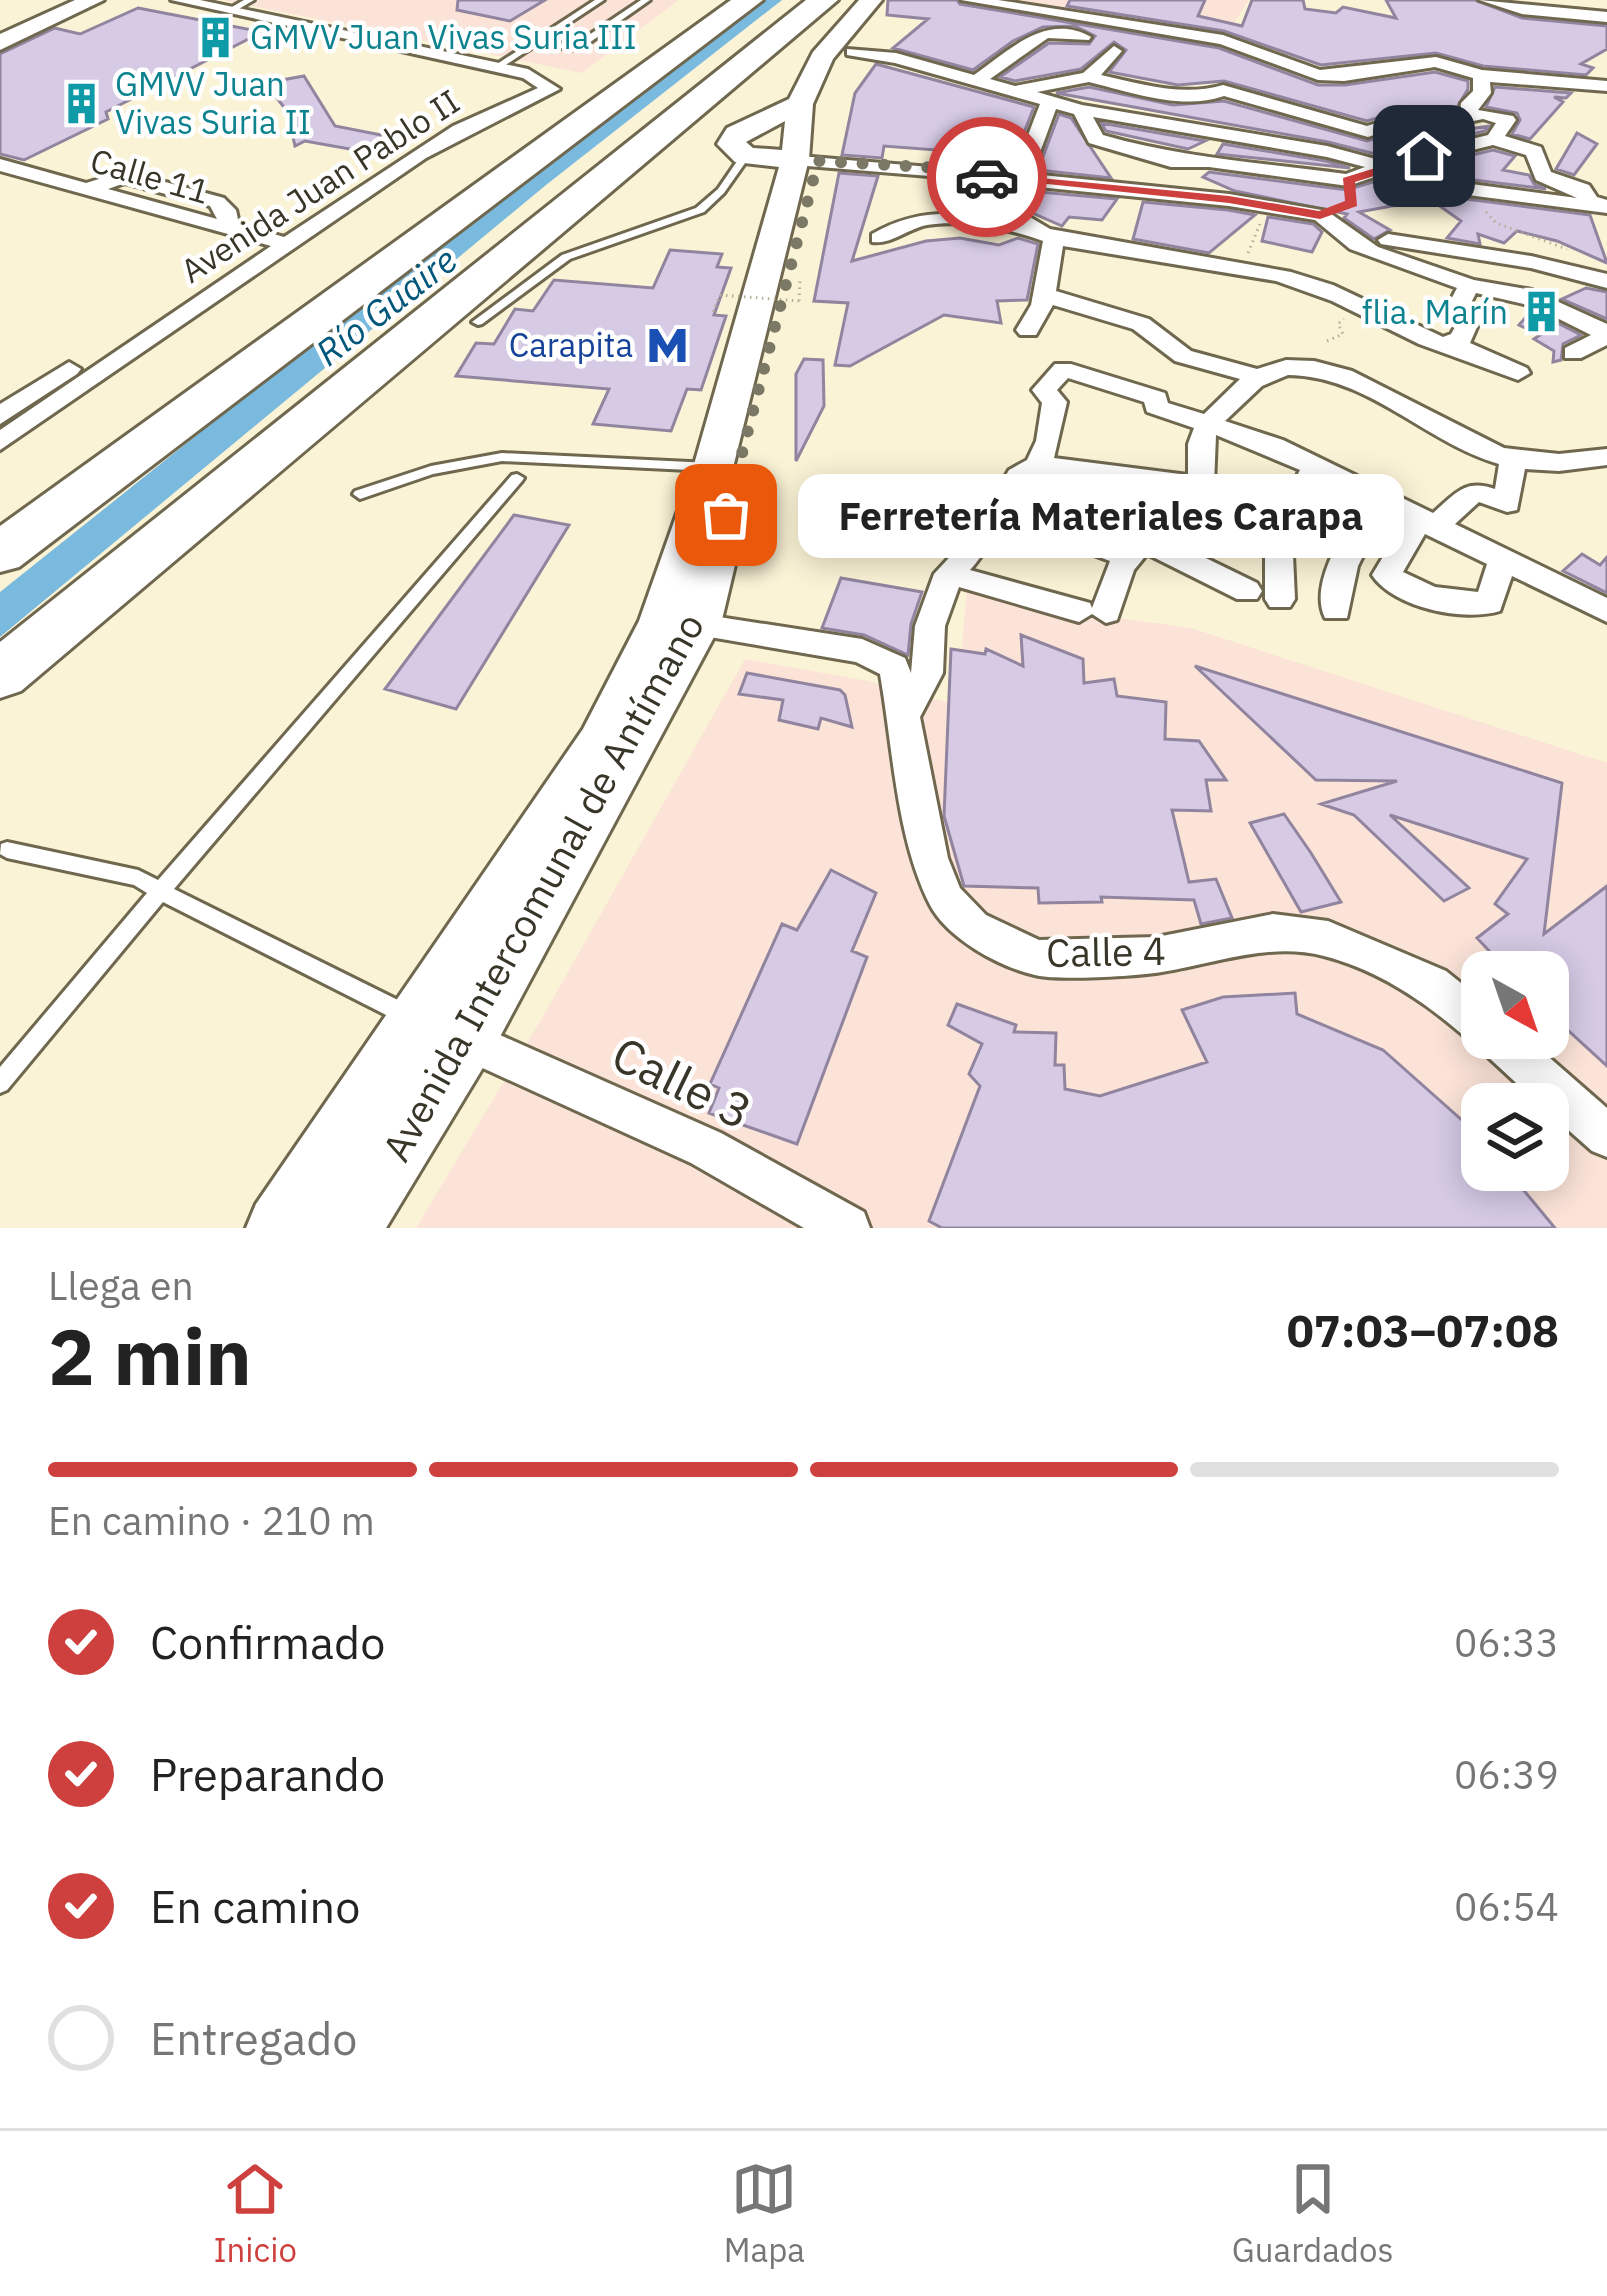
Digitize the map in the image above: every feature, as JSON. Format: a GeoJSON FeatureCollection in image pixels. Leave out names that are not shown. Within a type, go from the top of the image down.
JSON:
{"type":"FeatureCollection","features":[{"type":"Feature","properties":{"kind":"highway"},"geometry":{"type":"LineString","coordinates":[[0,553],[746,0]]}},
{"type":"Feature","properties":{"kind":"highway"},"geometry":{"type":"LineString","coordinates":[[0,675],[824,0]]}},
{"type":"Feature","properties":{"kind":"main road"},"geometry":{"type":"LineString","coordinates":[[0,29],[69,0]]}},
{"type":"Feature","properties":{"kind":"main road"},"geometry":{"type":"LineString","coordinates":[[0,43],[93,0]]}},
{"type":"Feature","properties":{"kind":"main road","name":"Avenida Intercomunal de Antímano"},"geometry":{"type":"LineString","coordinates":[[348,1228],[443,1030],[680,622],[806,160],[800,104],[822,57],[871,0]]}},
{"type":"Feature","properties":{"kind":"main road","name":"Avenida Intercomunal de Antímano"},"geometry":{"type":"LineString","coordinates":[[680,622],[713,468],[806,160],[853,52],[899,0]]}},
{"type":"Feature","properties":{"kind":"main road"},"geometry":{"type":"LineString","coordinates":[[800,104],[732,139],[733,149],[746,157],[806,160]]}},
{"type":"Feature","properties":{"kind":"main road","name":"Avenida Intercomunal de Antímano"},"geometry":{"type":"LineString","coordinates":[[280,1228],[443,1030]]}},
{"type":"Feature","properties":{"kind":"street"},"geometry":{"type":"LineString","coordinates":[[179,0],[495,68]]}},
{"type":"Feature","properties":{"kind":"street"},"geometry":{"type":"LineString","coordinates":[[969,0],[1223,40],[1318,75],[1344,76],[1436,62],[1499,77]]}},
{"type":"Feature","properties":{"kind":"street"},"geometry":{"type":"LineString","coordinates":[[1487,0],[1522,9],[1607,17]]}},
{"type":"Feature","properties":{"kind":"street"},"geometry":{"type":"LineString","coordinates":[[977,80],[1025,45],[1056,32],[1113,43],[1164,42],[1278,62]]}},
{"type":"Feature","properties":{"kind":"street"},"geometry":{"type":"LineString","coordinates":[[1089,76],[1114,51]]}},
{"type":"Feature","properties":{"kind":"street"},"geometry":{"type":"LineString","coordinates":[[853,52],[1081,110],[1125,113],[1241,139],[1332,149],[1432,184],[1605,207]]}},
{"type":"Feature","properties":{"kind":"street","name":"Avenida Juan Pablo II"},"geometry":{"type":"LineString","coordinates":[[0,416],[437,129],[524,88],[528,74],[495,68]]}},
{"type":"Feature","properties":{"kind":"street"},"geometry":{"type":"LineString","coordinates":[[1016,91],[1089,76],[1131,90],[1191,95],[1223,90],[1368,132],[1401,119],[1420,127],[1483,114],[1507,120],[1494,139]]}},
{"type":"Feature","properties":{"kind":"street"},"geometry":{"type":"LineString","coordinates":[[1468,117],[1470,103],[1482,93],[1481,76],[1607,86]]}},
{"type":"Feature","properties":{"kind":"street"},"geometry":{"type":"LineString","coordinates":[[1026,228],[1013,215],[1012,180],[1050,102]]}},
{"type":"Feature","properties":{"kind":"street"},"geometry":{"type":"LineString","coordinates":[[1081,110],[1096,139],[1144,154],[1348,180],[1494,139],[1534,152],[1543,176],[1582,189],[1589,201],[1605,207]]}},
{"type":"Feature","properties":{"kind":"street"},"geometry":{"type":"LineString","coordinates":[[806,160],[958,169],[1012,180],[1229,200],[1320,215],[1334,219],[1363,248],[1449,273],[1469,286],[1504,287],[1543,300],[1607,335]]}},
{"type":"Feature","properties":{"kind":"street","name":"Calle 11"},"geometry":{"type":"LineString","coordinates":[[0,165],[272,240]]}},
{"type":"Feature","properties":{"kind":"street"},"geometry":{"type":"LineString","coordinates":[[1320,215],[1352,203],[1348,180]]}},
{"type":"Feature","properties":{"kind":"street"},"geometry":{"type":"LineString","coordinates":[[879,238],[934,215],[1288,278],[1418,337],[1450,343],[1518,373]]}},
{"type":"Feature","properties":{"kind":"street"},"geometry":{"type":"LineString","coordinates":[[1346,235],[1468,250],[1607,281]]}},
{"type":"Feature","properties":{"kind":"street"},"geometry":{"type":"LineString","coordinates":[[1028,330],[1045,295],[1054,238]]}},
{"type":"Feature","properties":{"kind":"street","name":"Avenida Juan Pablo II"},"geometry":{"type":"LineString","coordinates":[[0,442],[272,240]]}},
{"type":"Feature","properties":{"kind":"street"},"geometry":{"type":"LineString","coordinates":[[1450,343],[1461,339],[1466,327],[1459,305],[1469,286]]}},
{"type":"Feature","properties":{"kind":"street"},"geometry":{"type":"LineString","coordinates":[[1045,295],[1141,324],[1183,356],[1258,377]]}},
{"type":"Feature","properties":{"kind":"street"},"geometry":{"type":"LineString","coordinates":[[1573,353],[1607,335]]}},
{"type":"Feature","properties":{"kind":"street"},"geometry":{"type":"LineString","coordinates":[[1324,370],[1327,341]]}},
{"type":"Feature","properties":{"kind":"street"},"geometry":{"type":"LineString","coordinates":[[949,574],[1092,611],[1142,548],[1171,532],[1201,484],[1201,440],[1210,424],[1258,377],[1281,367],[1324,370],[1363,384],[1482,448],[1513,458],[1561,463],[1607,457]]}},
{"type":"Feature","properties":{"kind":"street"},"geometry":{"type":"LineString","coordinates":[[1038,465],[1055,402],[1044,390],[1064,369],[1156,398],[1156,406],[1315,466],[1607,610]]}},
{"type":"Feature","properties":{"kind":"street"},"geometry":{"type":"LineString","coordinates":[[1502,561],[1489,603],[1463,604],[1398,585],[1387,575],[1426,523],[1474,490],[1507,503],[1513,458]]}},
{"type":"Feature","properties":{"kind":"street"},"geometry":{"type":"LineString","coordinates":[[905,714],[927,673],[930,626],[949,574],[982,540],[1018,476],[1038,465],[1201,484]]}},
{"type":"Feature","properties":{"kind":"street"},"geometry":{"type":"LineString","coordinates":[[1280,599],[1279,555],[1300,521],[1300,497],[1315,466]]}},
{"type":"Feature","properties":{"kind":"street"},"geometry":{"type":"LineString","coordinates":[[1336,610],[1335,585],[1349,561],[1358,528],[1381,497]]}},
{"type":"Feature","properties":{"kind":"street"},"geometry":{"type":"LineString","coordinates":[[1081,508],[1142,548]]}},
{"type":"Feature","properties":{"kind":"street"},"geometry":{"type":"LineString","coordinates":[[1055,530],[1142,548],[1247,591]]}},
{"type":"Feature","properties":{"kind":"street","name":"Calle 4"},"geometry":{"type":"LineString","coordinates":[[680,622],[862,651],[894,667],[930,858],[946,899],[973,927],[1037,958],[1157,955],[1273,932],[1328,939],[1432,984],[1461,1009]]}},
{"type":"Feature","properties":{"kind":"street","name":"Calle 3"},"geometry":{"type":"LineString","coordinates":[[443,1030],[706,1148],[848,1228]]}},
{"type":"Feature","properties":{"kind":"street"},"geometry":{"type":"LineString","coordinates":[[1520,1059],[1607,1136]]}},
{"type":"Feature","properties":{"kind":"lane"},"geometry":{"type":"LineString","coordinates":[[229,10],[250,0]]}},
{"type":"Feature","properties":{"kind":"lane"},"geometry":{"type":"LineString","coordinates":[[495,68],[600,0]]}},
{"type":"Feature","properties":{"kind":"lane"},"geometry":{"type":"LineString","coordinates":[[533,42],[576,48],[646,0]]}},
{"type":"Feature","properties":{"kind":"lane"},"geometry":{"type":"LineString","coordinates":[[478,322],[566,256],[700,210],[746,157]]}},
{"type":"Feature","properties":{"kind":"lane"},"geometry":{"type":"LineString","coordinates":[[360,494],[431,470],[502,457],[713,468]]}},
{"type":"Feature","properties":{"kind":"lane"},"geometry":{"type":"LineString","coordinates":[[0,1083],[517,478]]}},
{"type":"Feature","properties":{"kind":"lane","name":"Calle 3"},"geometry":{"type":"LineString","coordinates":[[7,850],[138,878],[443,1030]]}},
{"type":"Feature","properties":{"kind":"path"},"geometry":{"type":"LineString","coordinates":[[1462,185],[1496,223],[1567,249]]}},
{"type":"Feature","properties":{"kind":"path"},"geometry":{"type":"LineString","coordinates":[[1246,257],[1261,221]]}},
{"type":"Feature","properties":{"kind":"path"},"geometry":{"type":"LineString","coordinates":[[713,312],[720,296],[799,301],[800,281]]}},
{"type":"Feature","properties":{"kind":"path"},"geometry":{"type":"LineString","coordinates":[[1327,341],[1343,334],[1338,324],[1348,316],[1347,306]]}},
{"type":"Feature","properties":{"kind":"shaded area"},"geometry":{"type":"Polygon","coordinates":[[[223,0],[679,0],[582,73],[223,0]]]}},
{"type":"Feature","properties":{"kind":"shaded area"},"geometry":{"type":"Polygon","coordinates":[[[1005,0],[1249,0],[1234,23],[1215,30],[1005,0]]]}},
{"type":"Feature","properties":{"kind":"shaded area"},"geometry":{"type":"Polygon","coordinates":[[[967,588],[1023,605],[1191,628],[1607,763],[1607,1228],[416,1228],[542,1018],[745,659],[868,681],[957,705],[967,588]]]}},
{"type":"Feature","properties":{"kind":"water","name":"Río Guaire"},"geometry":{"type":"Polygon","coordinates":[[[757,0],[782,0],[546,185],[0,637],[0,592],[525,173],[757,0]]]}},
{"type":"Feature","properties":{"kind":"building"},"geometry":{"type":"Polygon","coordinates":[[[458,0],[545,0],[510,21],[457,10],[458,0]]]}},
{"type":"Feature","properties":{"kind":"building"},"geometry":{"type":"Polygon","coordinates":[[[888,0],[957,0],[1219,48],[1318,85],[1435,72],[1468,81],[1468,89],[1456,109],[1421,116],[1400,111],[1367,121],[1224,81],[1178,85],[1109,72],[1126,50],[1114,42],[1081,69],[1015,81],[1000,77],[1049,43],[1089,44],[1095,36],[1075,26],[1043,27],[1013,41],[973,70],[893,48],[928,19],[887,15],[888,0]]]}},
{"type":"Feature","properties":{"kind":"building"},"geometry":{"type":"Polygon","coordinates":[[[1070,0],[1205,0],[1198,16],[1242,26],[1252,0],[1303,0],[1305,9],[1336,13],[1343,7],[1396,18],[1386,0],[1475,0],[1522,18],[1607,26],[1607,49],[1581,64],[1593,68],[1586,75],[1483,66],[1436,53],[1321,65],[1224,31],[1067,6],[1070,0]]]}},
{"type":"Feature","properties":{"kind":"building"},"geometry":{"type":"Polygon","coordinates":[[[138,8],[262,32],[106,112],[108,119],[24,160],[0,154],[0,54],[55,28],[80,34],[138,8]]]}},
{"type":"Feature","properties":{"kind":"building"},"geometry":{"type":"Polygon","coordinates":[[[876,64],[1034,107],[1015,156],[884,146],[882,158],[842,155],[855,93],[876,64]]]}},
{"type":"Feature","properties":{"kind":"building"},"geometry":{"type":"Polygon","coordinates":[[[304,76],[335,126],[381,135],[378,154],[305,141],[295,146],[287,111],[265,83],[304,76]]]}},
{"type":"Feature","properties":{"kind":"building"},"geometry":{"type":"Polygon","coordinates":[[[1089,87],[1173,105],[1224,101],[1367,141],[1401,131],[1421,136],[1489,126],[1485,131],[1383,156],[1056,93],[1089,87]]]}},
{"type":"Feature","properties":{"kind":"building"},"geometry":{"type":"Polygon","coordinates":[[[1495,87],[1571,93],[1566,98],[1554,97],[1563,102],[1530,139],[1512,134],[1520,120],[1517,113],[1486,107],[1495,87]]]}},
{"type":"Feature","properties":{"kind":"building"},"geometry":{"type":"Polygon","coordinates":[[[1059,114],[1071,118],[1111,178],[1038,170],[1059,114]]]}},
{"type":"Feature","properties":{"kind":"building"},"geometry":{"type":"Polygon","coordinates":[[[1101,123],[1205,141],[1188,149],[1106,131],[1101,123]]]}},
{"type":"Feature","properties":{"kind":"building"},"geometry":{"type":"Polygon","coordinates":[[[1577,133],[1597,144],[1574,175],[1556,169],[1577,133]]]}},
{"type":"Feature","properties":{"kind":"building"},"geometry":{"type":"Polygon","coordinates":[[[1223,144],[1326,161],[1350,168],[1217,154],[1223,144]]]}},
{"type":"Feature","properties":{"kind":"building"},"geometry":{"type":"Polygon","coordinates":[[[1493,150],[1515,156],[1503,170],[1529,175],[1534,184],[1546,189],[1442,176],[1422,167],[1493,150]]]}},
{"type":"Feature","properties":{"kind":"building"},"geometry":{"type":"Polygon","coordinates":[[[1209,172],[1347,190],[1389,177],[1436,195],[1590,215],[1607,263],[1557,241],[1517,231],[1504,243],[1478,234],[1480,244],[1447,238],[1461,221],[1430,199],[1359,212],[1390,230],[1374,239],[1344,218],[1347,214],[1235,191],[1203,177],[1209,172]]]}},
{"type":"Feature","properties":{"kind":"building"},"geometry":{"type":"Polygon","coordinates":[[[839,173],[878,176],[852,261],[926,241],[960,238],[999,245],[1018,238],[1038,244],[1027,300],[997,301],[1001,323],[944,315],[850,366],[835,365],[848,303],[814,301],[839,173]]]}},
{"type":"Feature","properties":{"kind":"building"},"geometry":{"type":"Polygon","coordinates":[[[1029,191],[1117,199],[1102,220],[1069,217],[1062,226],[1028,211],[1029,191]]]}},
{"type":"Feature","properties":{"kind":"building"},"geometry":{"type":"Polygon","coordinates":[[[1143,202],[1255,215],[1209,253],[1133,239],[1143,202]]]}},
{"type":"Feature","properties":{"kind":"building"},"geometry":{"type":"Polygon","coordinates":[[[1268,217],[1313,224],[1322,232],[1312,252],[1262,241],[1268,217]]]}},
{"type":"Feature","properties":{"kind":"building"},"geometry":{"type":"Polygon","coordinates":[[[670,250],[722,254],[717,267],[731,268],[714,315],[726,316],[701,390],[687,389],[671,431],[593,424],[609,389],[456,376],[476,343],[494,344],[515,309],[533,311],[554,280],[653,288],[670,250]]]}},
{"type":"Feature","properties":{"kind":"building"},"geometry":{"type":"Polygon","coordinates":[[[1586,288],[1607,292],[1607,319],[1562,299],[1586,288]]]}},
{"type":"Feature","properties":{"kind":"building"},"geometry":{"type":"Polygon","coordinates":[[[1532,310],[1581,335],[1563,344],[1561,360],[1553,362],[1554,351],[1534,339],[1540,335],[1519,325],[1532,310]]]}},
{"type":"Feature","properties":{"kind":"building"},"geometry":{"type":"Polygon","coordinates":[[[804,359],[823,360],[824,406],[796,461],[796,374],[804,359]]]}},
{"type":"Feature","properties":{"kind":"building"},"geometry":{"type":"Polygon","coordinates":[[[514,515],[569,525],[456,709],[385,689],[514,515]]]}},
{"type":"Feature","properties":{"kind":"building"},"geometry":{"type":"Polygon","coordinates":[[[1582,554],[1600,565],[1607,557],[1607,593],[1563,571],[1582,554]]]}},
{"type":"Feature","properties":{"kind":"building"},"geometry":{"type":"Polygon","coordinates":[[[841,578],[922,592],[911,624],[908,655],[864,635],[822,628],[841,578]]]}},
{"type":"Feature","properties":{"kind":"building"},"geometry":{"type":"Polygon","coordinates":[[[1021,635],[1083,659],[1084,683],[1114,679],[1117,696],[1166,702],[1165,739],[1199,741],[1226,780],[1206,780],[1211,811],[1172,810],[1189,882],[1216,879],[1232,918],[1201,924],[1194,900],[1101,897],[1102,902],[1039,903],[1038,888],[964,886],[944,816],[951,649],[985,654],[986,649],[1023,666],[1021,635]]]}},
{"type":"Feature","properties":{"kind":"building"},"geometry":{"type":"Polygon","coordinates":[[[1195,666],[1562,783],[1544,934],[1607,886],[1607,1066],[1569,1031],[1569,951],[1489,951],[1477,938],[1508,914],[1495,904],[1527,859],[1390,815],[1469,888],[1444,901],[1354,815],[1321,804],[1397,781],[1316,780],[1195,666]]]}},
{"type":"Feature","properties":{"kind":"building"},"geometry":{"type":"Polygon","coordinates":[[[747,673],[840,690],[852,727],[821,718],[818,729],[779,720],[783,700],[739,694],[747,673]]]}},
{"type":"Feature","properties":{"kind":"building"},"geometry":{"type":"Polygon","coordinates":[[[1284,814],[1341,902],[1301,912],[1250,823],[1284,814]]]}},
{"type":"Feature","properties":{"kind":"building"},"geometry":{"type":"Polygon","coordinates":[[[831,870],[876,893],[852,951],[867,957],[797,1144],[709,1113],[719,1088],[710,1084],[782,924],[797,930],[831,870]]]}},
{"type":"Feature","properties":{"kind":"building"},"geometry":{"type":"Polygon","coordinates":[[[1295,993],[1297,1014],[1383,1050],[1461,1119],[1461,1191],[1524,1191],[1555,1228],[942,1228],[929,1221],[980,1086],[969,1074],[982,1044],[948,1025],[957,1004],[1016,1025],[1014,1032],[1056,1033],[1055,1065],[1064,1065],[1065,1089],[1100,1096],[1207,1062],[1182,1010],[1223,997],[1295,993]]]}},
{"type":"Feature","properties":{"kind":"way so far"},"geometry":{"type":"LineString","coordinates":[[726,515],[818,161],[958,169],[987,177]]}},
{"type":"Feature","properties":{"kind":"place","name":"GMVV Juan Vivas Suria III"},"geometry":{"type":"Point","coordinates":[216,37]}},
{"type":"Feature","properties":{"kind":"place","name":"GMVV Juan Vivas Suria II"},"geometry":{"type":"Point","coordinates":[81,103]}},
{"type":"Feature","properties":{"kind":"place","name":"flia. Marín"},"geometry":{"type":"Point","coordinates":[1542,312]}},
{"type":"Feature","properties":{"kind":"place","name":"Carapita"},"geometry":{"type":"Point","coordinates":[667,345]}},
{"type":"Feature","properties":{"kind":"place","name":"Ferretería Materiales Carapa"},"geometry":{"type":"Point","coordinates":[726,515]}},
{"type":"Feature","properties":{"kind":"route"},"geometry":{"type":"LineString","coordinates":[[987,177],[1273,205],[1320,215],[1352,203],[1348,180],[1424,156]]}}]}
